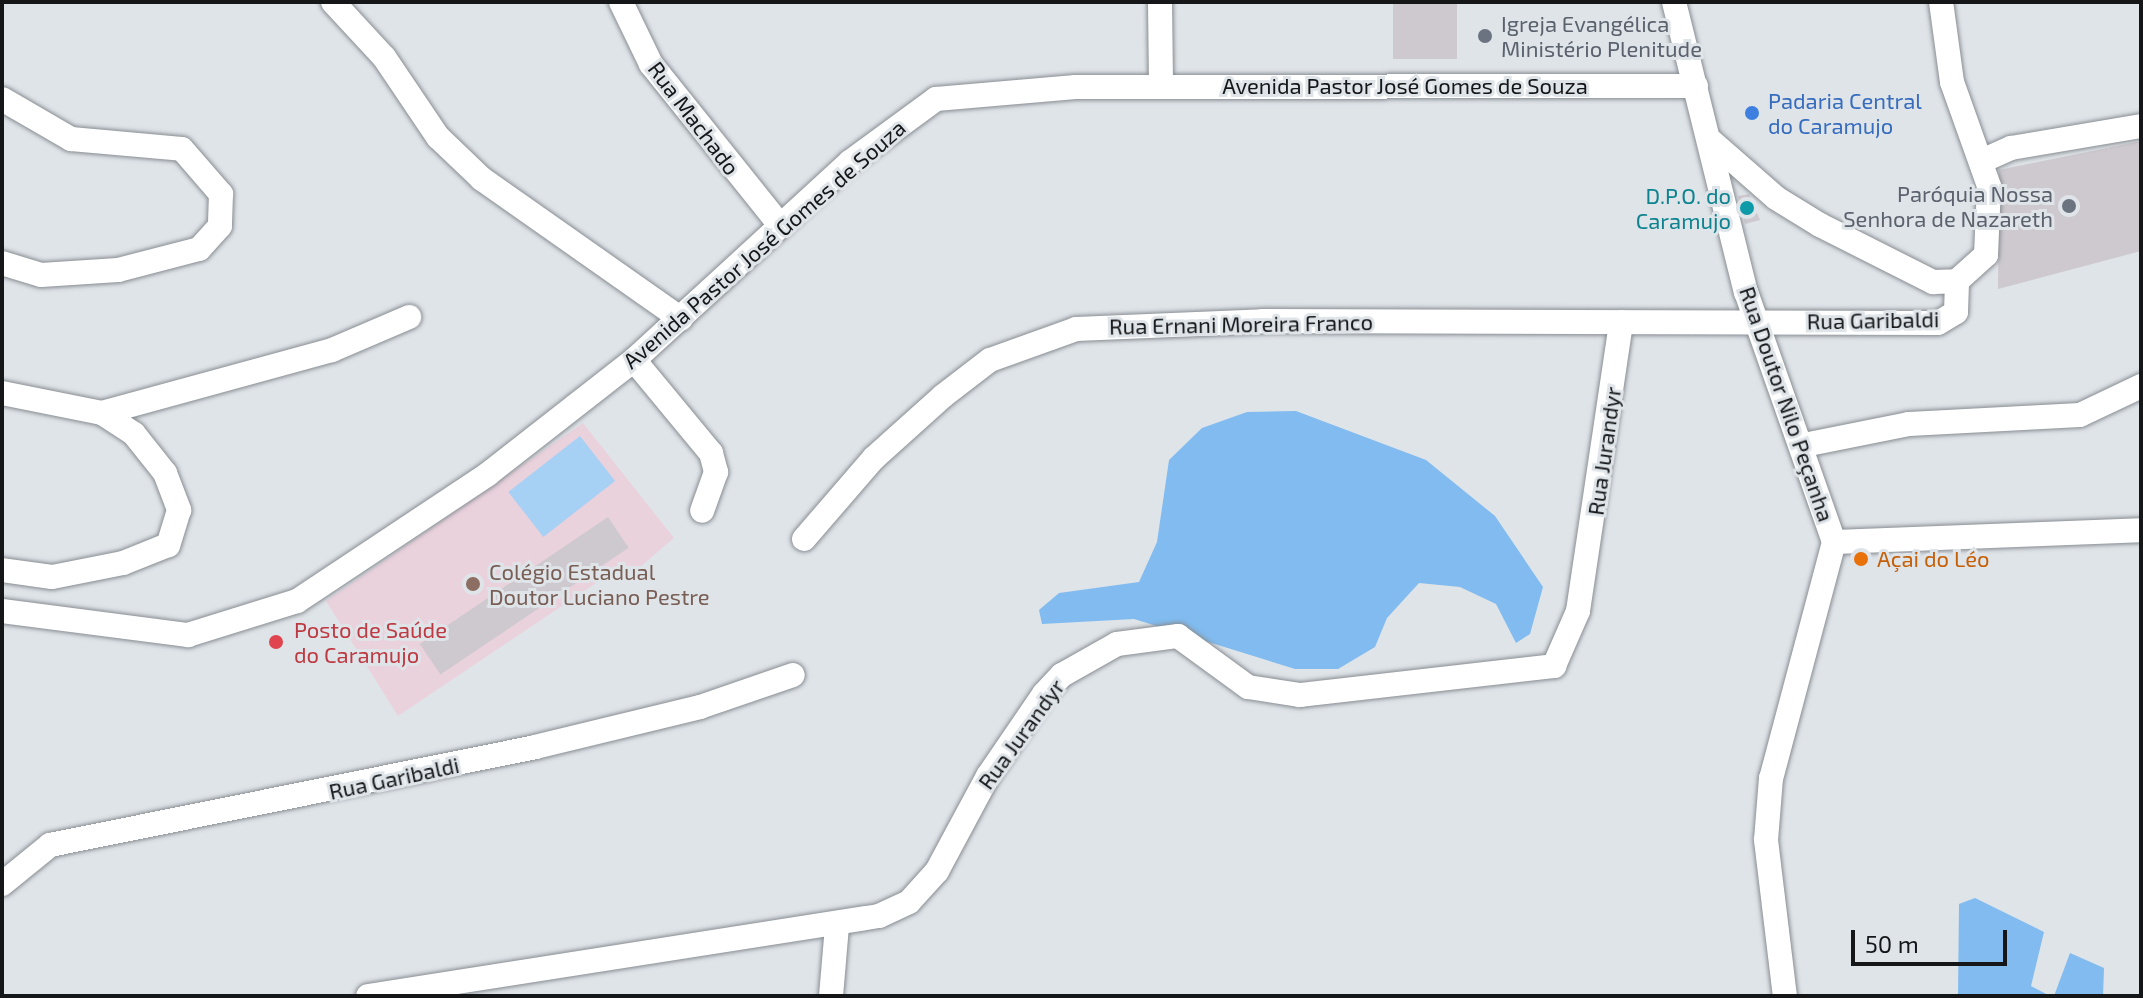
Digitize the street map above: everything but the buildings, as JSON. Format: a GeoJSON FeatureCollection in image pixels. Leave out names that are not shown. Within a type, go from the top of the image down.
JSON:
{"type":"FeatureCollection","features":[{"type":"Feature","properties":{"kind":"street"},"geometry":{"type":"LineString","coordinates":[[333,2],[384,57],[428,126],[482,179],[681,319]]}},
{"type":"Feature","properties":{"kind":"street","name":"Rua Machado"},"geometry":{"type":"LineString","coordinates":[[621,2],[651,64],[780,225]]}},
{"type":"Feature","properties":{"kind":"street"},"geometry":{"type":"LineString","coordinates":[[1160,2],[1161,86]]}},
{"type":"Feature","properties":{"kind":"street","name":"Rua Doutor Nilo Peçanha"},"geometry":{"type":"LineString","coordinates":[[1674,2],[1756,320],[1804,445],[1834,542],[1771,778],[1766,840],[1785,996]]}},
{"type":"Feature","properties":{"kind":"street"},"geometry":{"type":"LineString","coordinates":[[1711,141],[1776,198],[1820,225],[1933,282],[1957,281],[1986,255],[1991,217],[1984,160],[1952,82],[1941,2]]}},
{"type":"Feature","properties":{"kind":"street","name":"Avenida Pastor José Gomes de Souza"},"geometry":{"type":"LineString","coordinates":[[2,611],[188,635],[297,601],[452,500],[634,360],[780,225],[936,99],[969,91],[1161,86],[1696,86]]}},
{"type":"Feature","properties":{"kind":"street"},"geometry":{"type":"LineString","coordinates":[[2,99],[71,139],[182,149],[221,194],[220,226],[199,249],[118,270],[41,275],[2,263]]}},
{"type":"Feature","properties":{"kind":"street"},"geometry":{"type":"LineString","coordinates":[[1984,160],[2011,148],[2141,126]]}},
{"type":"Feature","properties":{"kind":"street","name":"Rua Garibaldi"},"geometry":{"type":"LineString","coordinates":[[1756,320],[1938,323],[1956,312],[1957,281]]}},
{"type":"Feature","properties":{"kind":"street"},"geometry":{"type":"LineString","coordinates":[[102,413],[332,350],[409,317]]}},
{"type":"Feature","properties":{"kind":"street","name":"Rua Ernani Moreira Franco"},"geometry":{"type":"LineString","coordinates":[[804,539],[874,458],[943,396],[990,360],[1036,339],[1143,323],[1756,320]]}},
{"type":"Feature","properties":{"kind":"street","name":"Rua Jurandyr"},"geometry":{"type":"LineString","coordinates":[[368,996],[837,926],[909,902],[937,871],[988,776],[1044,694],[1062,675],[1117,644],[1178,636],[1248,687],[1300,695],[1554,666],[1578,611],[1621,322]]}},
{"type":"Feature","properties":{"kind":"street"},"geometry":{"type":"LineString","coordinates":[[634,360],[711,453],[716,472],[702,511]]}},
{"type":"Feature","properties":{"kind":"street"},"geometry":{"type":"LineString","coordinates":[[1804,445],[1909,424],[2080,415],[2141,386]]}},
{"type":"Feature","properties":{"kind":"street"},"geometry":{"type":"LineString","coordinates":[[2,393],[102,413],[134,434],[165,473],[179,510],[168,545],[123,563],[52,577],[2,570]]}},
{"type":"Feature","properties":{"kind":"street"},"geometry":{"type":"LineString","coordinates":[[1834,542],[2141,530]]}},
{"type":"Feature","properties":{"kind":"street","name":"Rua Garibaldi"},"geometry":{"type":"LineString","coordinates":[[2,884],[50,845],[535,747],[700,707],[793,675]]}},
{"type":"Feature","properties":{"kind":"street"},"geometry":{"type":"LineString","coordinates":[[831,996],[837,926]]}},
{"type":"Feature","properties":{"kind":"shaded area"},"geometry":{"type":"Polygon","coordinates":[[[1296,411],[1426,460],[1495,516],[1543,587],[1530,634],[1516,643],[1496,604],[1460,587],[1419,583],[1387,618],[1375,647],[1338,669],[1295,669],[1134,619],[1042,624],[1039,610],[1059,593],[1139,582],[1157,542],[1169,460],[1202,428],[1247,412],[1296,411]]]}},
{"type":"Feature","properties":{"kind":"shaded area","name":"Colégio Estadual Doutor Luciano Pestre"},"geometry":{"type":"Polygon","coordinates":[[[583,423],[674,538],[640,567],[623,565],[398,716],[326,601],[583,423]]]}},
{"type":"Feature","properties":{"kind":"shaded area"},"geometry":{"type":"Polygon","coordinates":[[[580,436],[615,481],[543,537],[508,492],[580,436]]]}},
{"type":"Feature","properties":{"kind":"shaded area"},"geometry":{"type":"Polygon","coordinates":[[[1975,898],[2044,932],[2031,986],[2050,996],[1958,996],[1959,904],[1975,898]]]}},
{"type":"Feature","properties":{"kind":"shaded area"},"geometry":{"type":"Polygon","coordinates":[[[2070,953],[2104,968],[2103,996],[2054,996],[2070,953]]]}},
{"type":"Feature","properties":{"kind":"place","name":"Igreja Evangélica Ministério Plenitude"},"geometry":{"type":"Point","coordinates":[1485,36]}},
{"type":"Feature","properties":{"kind":"place","name":"Padaria Central do Caramujo"},"geometry":{"type":"Point","coordinates":[1752,113]}},
{"type":"Feature","properties":{"kind":"place","name":"Paróquia Nossa Senhora de Nazareth"},"geometry":{"type":"Point","coordinates":[2069,206]}},
{"type":"Feature","properties":{"kind":"place","name":"D.P.O. do Caramujo"},"geometry":{"type":"Point","coordinates":[1747,208]}},
{"type":"Feature","properties":{"kind":"place","name":"Açai do Léo"},"geometry":{"type":"Point","coordinates":[1861,559]}},
{"type":"Feature","properties":{"kind":"place","name":"Colégio Estadual Doutor Luciano Pestre"},"geometry":{"type":"Point","coordinates":[473,584]}},
{"type":"Feature","properties":{"kind":"place","name":"Posto de Saúde do Caramujo"},"geometry":{"type":"Point","coordinates":[276,642]}}]}
